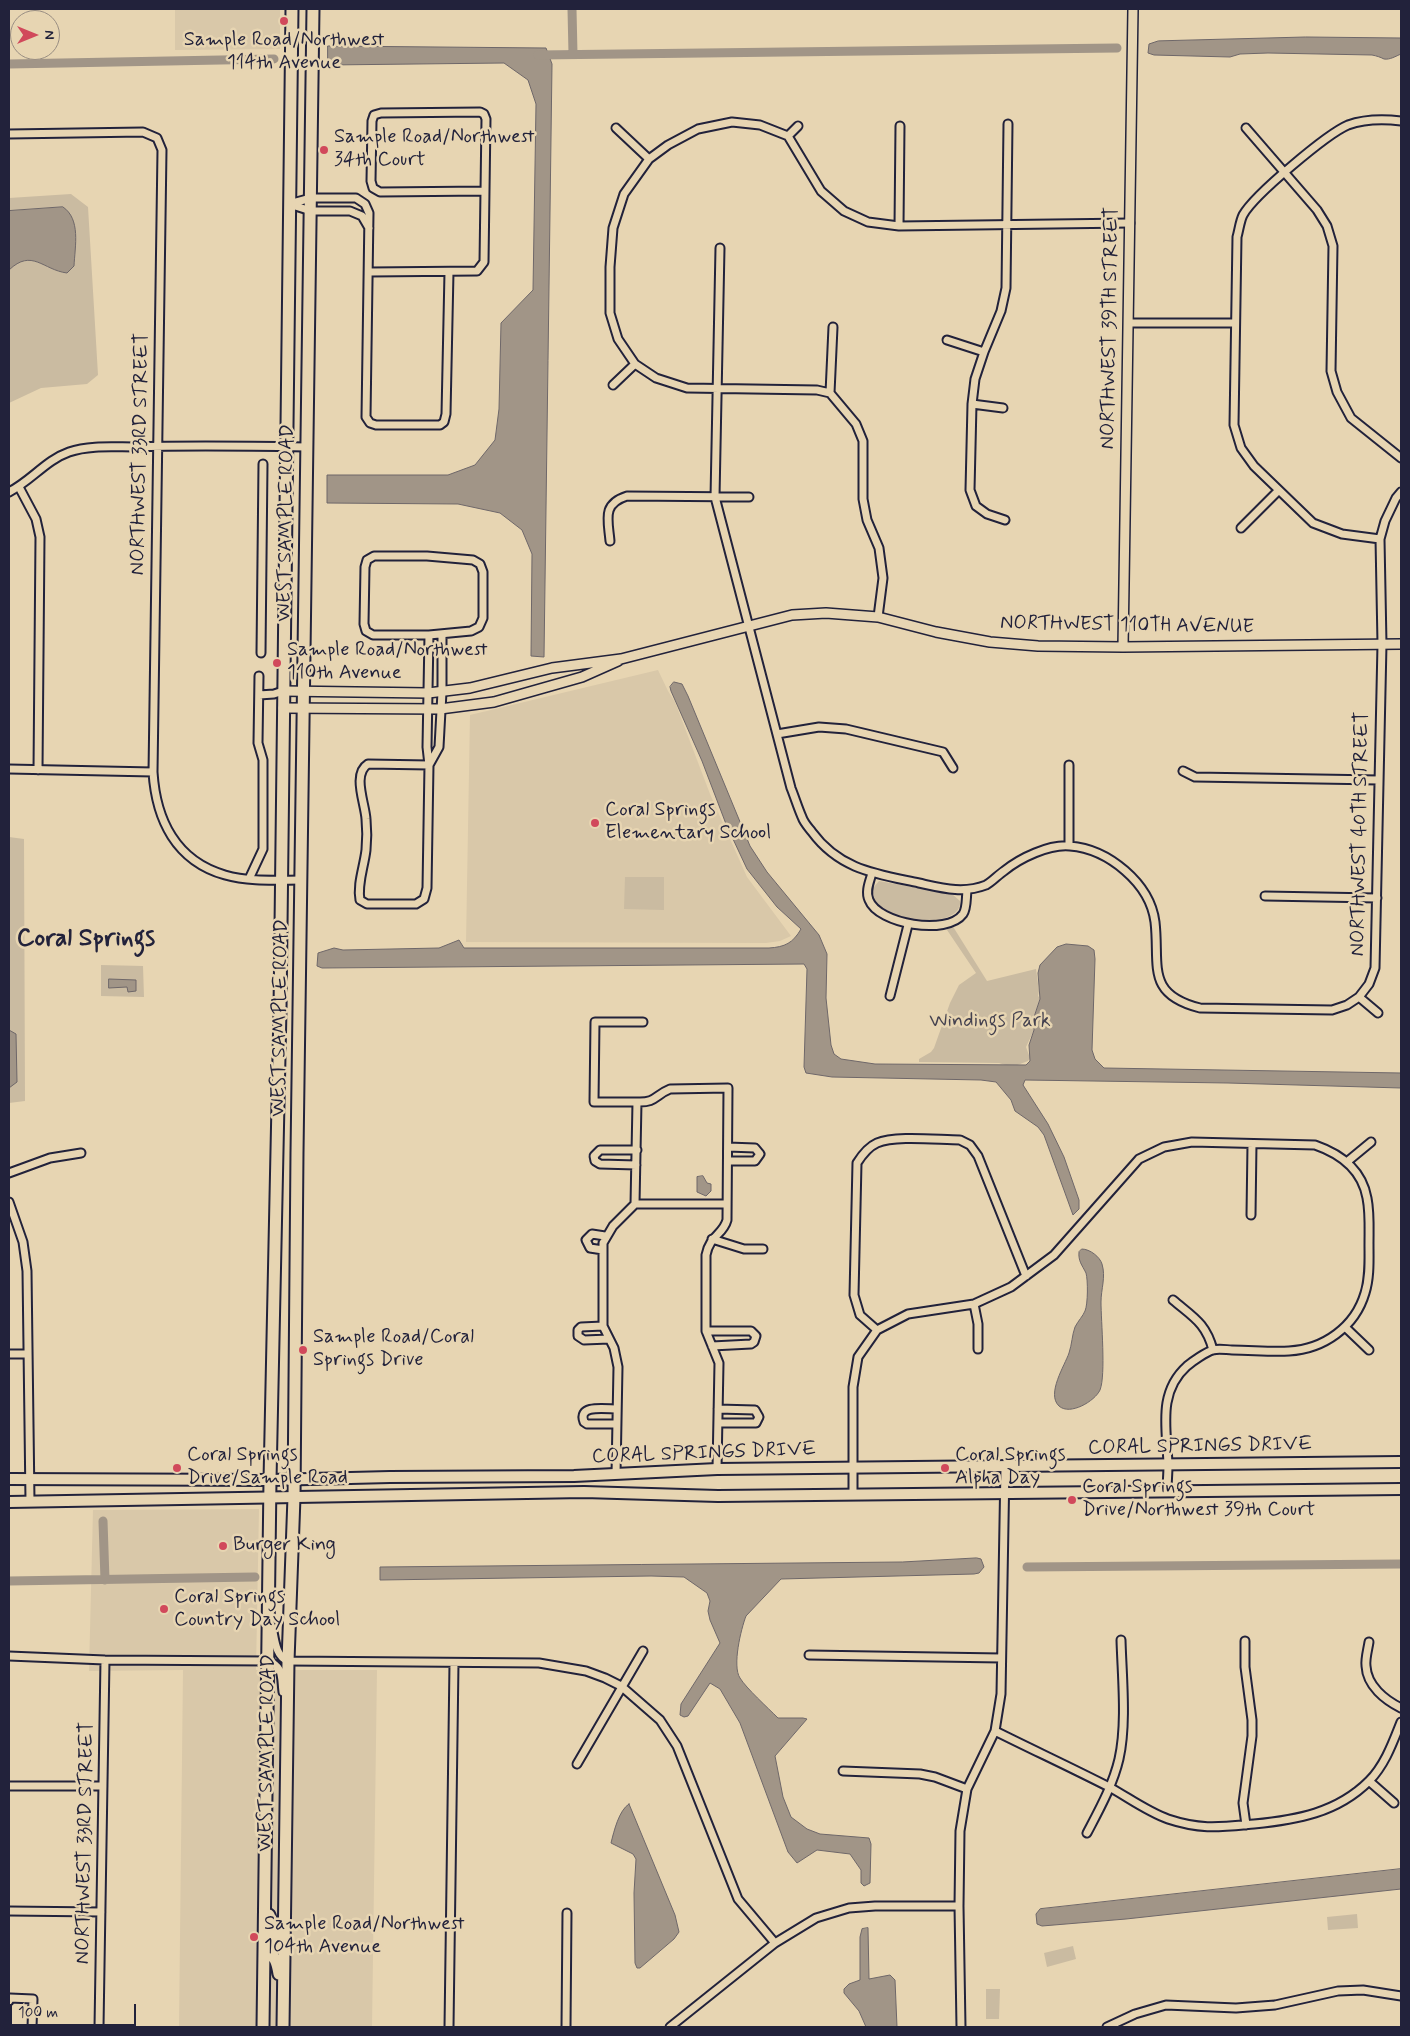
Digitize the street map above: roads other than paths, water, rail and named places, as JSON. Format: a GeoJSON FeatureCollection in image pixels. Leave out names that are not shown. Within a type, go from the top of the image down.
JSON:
{"type":"FeatureCollection","features":[{"type":"Feature","properties":{"kind":"main road","name":"WEST SAMPLE ROAD"},"geometry":{"type":"LineString","coordinates":[[263,2027],[270,1480],[279,1033],[292,9]]}},
{"type":"Feature","properties":{"kind":"main road","name":"WEST SAMPLE ROAD"},"geometry":{"type":"LineString","coordinates":[[283,2027],[288,1661],[294,1497],[313,9]]}},
{"type":"Feature","properties":{"kind":"main road","name":"CORAL SPRINGS DRIVE"},"geometry":{"type":"LineString","coordinates":[[9,1479],[294,1480],[616,1474],[717,1469],[1401,1462]]}},
{"type":"Feature","properties":{"kind":"main road","name":"CORAL SPRINGS DRIVE"},"geometry":{"type":"LineString","coordinates":[[9,1502],[584,1492],[718,1496],[853,1493],[1401,1489]]}},
{"type":"Feature","properties":{"kind":"main road"},"geometry":{"type":"LineString","coordinates":[[265,1898],[274,1937],[284,1950]]}},
{"type":"Feature","properties":{"kind":"main road"},"geometry":{"type":"LineString","coordinates":[[264,1949],[273,1954],[277,1960],[284,2008]]}},
{"type":"Feature","properties":{"kind":"street","name":"NORTHWEST 39TH STREET"},"geometry":{"type":"LineString","coordinates":[[1123,647],[1132,9]]}},
{"type":"Feature","properties":{"kind":"street"},"geometry":{"type":"LineString","coordinates":[[370,272],[477,271],[484,262],[485,191],[486,119],[484,114],[480,112],[381,113],[374,115],[371,138],[371,181],[373,188],[380,192],[485,191]]}},
{"type":"Feature","properties":{"kind":"street"},"geometry":{"type":"LineString","coordinates":[[1380,539],[1342,534],[1313,523],[1254,466],[1242,448],[1234,425],[1237,237],[1243,215],[1256,199],[1328,136],[1348,125],[1368,120],[1385,119],[1401,121]]}},
{"type":"Feature","properties":{"kind":"street"},"geometry":{"type":"LineString","coordinates":[[878,617],[884,578],[879,548],[867,520],[863,499],[863,441],[856,424],[830,394],[817,390],[686,388],[656,378],[634,364],[618,339],[610,313],[610,267],[613,228],[624,194],[649,159],[668,145],[698,129],[732,122],[760,125],[788,136],[821,191],[844,211],[868,222],[898,226],[1130,223]]}},
{"type":"Feature","properties":{"kind":"street"},"geometry":{"type":"LineString","coordinates":[[1005,520],[987,514],[976,506],[970,490],[972,404],[975,379],[1001,311],[1006,288],[1008,124]]}},
{"type":"Feature","properties":{"kind":"street"},"geometry":{"type":"LineString","coordinates":[[788,136],[798,126]]}},
{"type":"Feature","properties":{"kind":"street"},"geometry":{"type":"LineString","coordinates":[[898,226],[900,126]]}},
{"type":"Feature","properties":{"kind":"street"},"geometry":{"type":"LineString","coordinates":[[616,128],[649,159]]}},
{"type":"Feature","properties":{"kind":"street"},"geometry":{"type":"LineString","coordinates":[[1246,128],[1317,210],[1327,226],[1333,246],[1331,371],[1337,392],[1351,418],[1401,458]]}},
{"type":"Feature","properties":{"kind":"street","name":"NORTHWEST 33RD STREET"},"geometry":{"type":"LineString","coordinates":[[9,134],[143,132],[157,138],[162,150],[154,795],[160,816],[170,835],[184,853],[203,866],[224,875],[249,880],[302,880]]}},
{"type":"Feature","properties":{"kind":"street"},"geometry":{"type":"LineString","coordinates":[[289,204],[311,198],[356,198],[365,204],[369,213],[370,272],[366,418],[370,423],[376,425],[440,425],[444,422],[446,414],[449,272]]}},
{"type":"Feature","properties":{"kind":"street"},"geometry":{"type":"LineString","coordinates":[[289,204],[311,211],[350,211],[362,216],[369,228]]}},
{"type":"Feature","properties":{"kind":"street"},"geometry":{"type":"LineString","coordinates":[[720,248],[715,497],[791,788],[802,819],[818,840],[842,861],[872,873],[947,890],[967,891],[987,884],[1023,857],[1044,850],[1069,846],[1095,852],[1119,866],[1138,883],[1150,904],[1155,921],[1156,969],[1161,984],[1170,995],[1187,1005],[1200,1008],[1332,1010],[1347,1005],[1359,997],[1378,1013]]}},
{"type":"Feature","properties":{"kind":"street"},"geometry":{"type":"LineString","coordinates":[[1129,323],[1235,323]]}},
{"type":"Feature","properties":{"kind":"street"},"geometry":{"type":"LineString","coordinates":[[830,394],[833,327]]}},
{"type":"Feature","properties":{"kind":"street"},"geometry":{"type":"LineString","coordinates":[[947,340],[984,352]]}},
{"type":"Feature","properties":{"kind":"street"},"geometry":{"type":"LineString","coordinates":[[613,385],[634,364]]}},
{"type":"Feature","properties":{"kind":"street"},"geometry":{"type":"LineString","coordinates":[[972,404],[1004,408]]}},
{"type":"Feature","properties":{"kind":"street"},"geometry":{"type":"LineString","coordinates":[[9,492],[19,487],[55,458],[84,448],[157,446],[307,447]]}},
{"type":"Feature","properties":{"kind":"street"},"geometry":{"type":"LineString","coordinates":[[260,653],[263,464]]}},
{"type":"Feature","properties":{"kind":"street"},"geometry":{"type":"LineString","coordinates":[[19,487],[36,519],[40,537],[38,770]]}},
{"type":"Feature","properties":{"kind":"street"},"geometry":{"type":"LineString","coordinates":[[1242,528],[1278,491]]}},
{"type":"Feature","properties":{"kind":"street","name":"NORTHWEST 40TH STREET"},"geometry":{"type":"LineString","coordinates":[[1359,997],[1369,984],[1374,968],[1382,644],[1380,539],[1385,521],[1401,492]]}},
{"type":"Feature","properties":{"kind":"street"},"geometry":{"type":"LineString","coordinates":[[610,541],[608,516],[610,506],[617,499],[627,496],[749,497]]}},
{"type":"Feature","properties":{"kind":"street"},"geometry":{"type":"LineString","coordinates":[[374,556],[427,556],[474,560],[480,564],[483,572],[483,618],[479,627],[471,631],[429,635],[373,635],[366,631],[364,615],[365,568],[367,560],[374,556]]}},
{"type":"Feature","properties":{"kind":"street","name":"NORTHWEST 110TH AVENUE"},"geometry":{"type":"LineString","coordinates":[[283,691],[428,693],[486,686],[560,666],[621,659],[792,615],[826,614],[878,617],[936,632],[990,642],[1038,646],[1401,644]]}},
{"type":"Feature","properties":{"kind":"street"},"geometry":{"type":"LineString","coordinates":[[429,765],[439,747],[442,692],[442,634]]}},
{"type":"Feature","properties":{"kind":"street"},"geometry":{"type":"LineString","coordinates":[[429,635],[426,747],[429,765],[427,888],[424,899],[416,904],[367,904],[360,900],[359,893],[366,849],[366,819],[360,776],[363,768],[368,764],[429,765]]}},
{"type":"Feature","properties":{"kind":"street","name":"NORTHWEST 110TH AVENUE"},"geometry":{"type":"LineString","coordinates":[[283,708],[427,709],[494,702],[582,677],[621,659]]}},
{"type":"Feature","properties":{"kind":"street"},"geometry":{"type":"LineString","coordinates":[[249,880],[263,849],[263,760],[258,743],[259,676]]}},
{"type":"Feature","properties":{"kind":"street"},"geometry":{"type":"LineString","coordinates":[[259,695],[283,691]]}},
{"type":"Feature","properties":{"kind":"street"},"geometry":{"type":"LineString","coordinates":[[777,734],[818,727],[846,728],[943,752],[953,768]]}},
{"type":"Feature","properties":{"kind":"street"},"geometry":{"type":"LineString","coordinates":[[1069,765],[1069,846]]}},
{"type":"Feature","properties":{"kind":"street"},"geometry":{"type":"LineString","coordinates":[[9,769],[153,772]]}},
{"type":"Feature","properties":{"kind":"street"},"geometry":{"type":"LineString","coordinates":[[1183,771],[1195,777],[1379,780]]}},
{"type":"Feature","properties":{"kind":"street"},"geometry":{"type":"LineString","coordinates":[[872,873],[868,894],[871,904],[880,911],[908,925],[941,925],[958,918],[965,909],[967,891]]}},
{"type":"Feature","properties":{"kind":"street"},"geometry":{"type":"LineString","coordinates":[[1265,896],[1377,898]]}},
{"type":"Feature","properties":{"kind":"street"},"geometry":{"type":"LineString","coordinates":[[890,996],[908,925]]}},
{"type":"Feature","properties":{"kind":"street"},"geometry":{"type":"LineString","coordinates":[[643,1022],[595,1022],[594,1102],[653,1101],[670,1088],[728,1088],[728,1204],[726,1226],[712,1239],[706,1255],[706,1331],[719,1363],[717,1469]]}},
{"type":"Feature","properties":{"kind":"street"},"geometry":{"type":"LineString","coordinates":[[616,1474],[617,1362],[614,1348],[603,1326],[603,1250],[606,1236],[613,1226],[635,1204],[638,1102]]}},
{"type":"Feature","properties":{"kind":"street"},"geometry":{"type":"LineString","coordinates":[[877,1330],[860,1315],[854,1296],[857,1163],[874,1144],[886,1140],[960,1140],[970,1145],[978,1156],[1026,1276]]}},
{"type":"Feature","properties":{"kind":"street"},"geometry":{"type":"LineString","coordinates":[[853,1493],[853,1387],[858,1357],[877,1330],[908,1314],[974,1304],[1011,1287],[1054,1255],[1139,1160],[1164,1148],[1192,1142],[1315,1145],[1330,1150],[1348,1161],[1366,1189],[1369,1209],[1369,1272],[1365,1293],[1357,1312],[1345,1327],[1329,1340],[1312,1348],[1290,1351],[1213,1350],[1188,1365],[1175,1380],[1166,1400],[1164,1423],[1168,1465],[1167,1492]]}},
{"type":"Feature","properties":{"kind":"street"},"geometry":{"type":"LineString","coordinates":[[1348,1161],[1371,1142]]}},
{"type":"Feature","properties":{"kind":"street"},"geometry":{"type":"LineString","coordinates":[[1251,1215],[1252,1144]]}},
{"type":"Feature","properties":{"kind":"street"},"geometry":{"type":"LineString","coordinates":[[728,1148],[755,1148],[760,1154],[755,1161],[728,1161]]}},
{"type":"Feature","properties":{"kind":"street"},"geometry":{"type":"LineString","coordinates":[[636,1150],[600,1150],[594,1156],[595,1161],[600,1164],[636,1164]]}},
{"type":"Feature","properties":{"kind":"street"},"geometry":{"type":"LineString","coordinates":[[9,1173],[50,1158],[81,1153]]}},
{"type":"Feature","properties":{"kind":"street"},"geometry":{"type":"LineString","coordinates":[[9,1202],[23,1242],[27,1271],[30,1502]]}},
{"type":"Feature","properties":{"kind":"street"},"geometry":{"type":"LineString","coordinates":[[635,1204],[728,1204]]}},
{"type":"Feature","properties":{"kind":"street"},"geometry":{"type":"LineString","coordinates":[[603,1250],[590,1248],[586,1240],[592,1234],[606,1236]]}},
{"type":"Feature","properties":{"kind":"street"},"geometry":{"type":"LineString","coordinates":[[712,1239],[744,1250],[763,1249]]}},
{"type":"Feature","properties":{"kind":"street"},"geometry":{"type":"LineString","coordinates":[[1173,1300],[1200,1322],[1209,1335],[1213,1350]]}},
{"type":"Feature","properties":{"kind":"street"},"geometry":{"type":"LineString","coordinates":[[974,1304],[978,1324],[978,1349]]}},
{"type":"Feature","properties":{"kind":"street"},"geometry":{"type":"LineString","coordinates":[[603,1326],[581,1327],[578,1330],[578,1336],[584,1340],[608,1339]]}},
{"type":"Feature","properties":{"kind":"street"},"geometry":{"type":"LineString","coordinates":[[1345,1327],[1370,1350]]}},
{"type":"Feature","properties":{"kind":"street"},"geometry":{"type":"LineString","coordinates":[[706,1331],[751,1331],[756,1336],[756,1339],[751,1344],[712,1346]]}},
{"type":"Feature","properties":{"kind":"street"},"geometry":{"type":"LineString","coordinates":[[9,1354],[28,1354]]}},
{"type":"Feature","properties":{"kind":"street"},"geometry":{"type":"LineString","coordinates":[[616,1424],[587,1424],[584,1422],[583,1415],[584,1412],[590,1409],[617,1410]]}},
{"type":"Feature","properties":{"kind":"street"},"geometry":{"type":"LineString","coordinates":[[718,1409],[755,1410],[759,1418],[756,1423],[718,1422]]}},
{"type":"Feature","properties":{"kind":"street"},"geometry":{"type":"LineString","coordinates":[[961,2027],[960,1831],[966,1789],[995,1731],[1001,1694],[1006,1466]]}},
{"type":"Feature","properties":{"kind":"street"},"geometry":{"type":"LineString","coordinates":[[268,1612],[277,1650],[283,1659],[288,1661],[539,1663],[563,1666],[599,1676],[622,1686],[660,1720],[677,1746],[738,1899],[775,1943]]}},
{"type":"Feature","properties":{"kind":"street"},"geometry":{"type":"LineString","coordinates":[[1087,1834],[1109,1788],[1119,1760],[1122,1734],[1121,1640]]}},
{"type":"Feature","properties":{"kind":"street"},"geometry":{"type":"LineString","coordinates":[[1244,1641],[1244,1667],[1252,1720],[1252,1736],[1243,1803],[1246,1825]]}},
{"type":"Feature","properties":{"kind":"street"},"geometry":{"type":"LineString","coordinates":[[1369,1642],[1366,1667],[1371,1680],[1378,1692],[1391,1703],[1401,1708]]}},
{"type":"Feature","properties":{"kind":"street"},"geometry":{"type":"LineString","coordinates":[[577,1764],[643,1651]]}},
{"type":"Feature","properties":{"kind":"street"},"geometry":{"type":"LineString","coordinates":[[808,1655],[1001,1658]]}},
{"type":"Feature","properties":{"kind":"street"},"geometry":{"type":"LineString","coordinates":[[9,1656],[105,1660],[268,1661],[280,1668],[287,1723]]}},
{"type":"Feature","properties":{"kind":"street","name":"NORTHWEST 33RD STREET"},"geometry":{"type":"LineString","coordinates":[[99,2027],[105,1660]]}},
{"type":"Feature","properties":{"kind":"street"},"geometry":{"type":"LineString","coordinates":[[449,2027],[454,1663]]}},
{"type":"Feature","properties":{"kind":"street"},"geometry":{"type":"LineString","coordinates":[[995,1731],[1166,1818],[1192,1826],[1220,1828],[1291,1820],[1318,1813],[1344,1801],[1369,1781],[1384,1760],[1401,1722]]}},
{"type":"Feature","properties":{"kind":"street"},"geometry":{"type":"LineString","coordinates":[[843,1771],[920,1774],[935,1777],[966,1789]]}},
{"type":"Feature","properties":{"kind":"street"},"geometry":{"type":"LineString","coordinates":[[1369,1781],[1394,1803]]}},
{"type":"Feature","properties":{"kind":"street"},"geometry":{"type":"LineString","coordinates":[[9,1786],[103,1786]]}},
{"type":"Feature","properties":{"kind":"street"},"geometry":{"type":"LineString","coordinates":[[670,2027],[775,1943],[816,1918],[849,1908],[875,1906],[959,1906]]}},
{"type":"Feature","properties":{"kind":"street"},"geometry":{"type":"LineString","coordinates":[[9,1911],[101,1912]]}},
{"type":"Feature","properties":{"kind":"street"},"geometry":{"type":"LineString","coordinates":[[566,2027],[567,1913]]}},
{"type":"Feature","properties":{"kind":"street"},"geometry":{"type":"LineString","coordinates":[[1107,2027],[1135,2014],[1166,2005],[1236,2008],[1275,2005],[1338,1991],[1364,1990],[1401,1996]]}},
{"type":"Feature","properties":{"kind":"street"},"geometry":{"type":"LineString","coordinates":[[9,2001],[10,1998],[33,1999],[32,2027]]}},
{"type":"Feature","properties":{"kind":"waterway"},"geometry":{"type":"LineString","coordinates":[[572,9],[573,54]]}},
{"type":"Feature","properties":{"kind":"waterway"},"geometry":{"type":"LineString","coordinates":[[538,55],[1117,48]]}},
{"type":"Feature","properties":{"kind":"waterway"},"geometry":{"type":"LineString","coordinates":[[9,64],[274,59]]}},
{"type":"Feature","properties":{"kind":"waterway"},"geometry":{"type":"LineString","coordinates":[[103,1521],[105,1580]]}},
{"type":"Feature","properties":{"kind":"waterway"},"geometry":{"type":"LineString","coordinates":[[1027,1567],[1401,1564]]}},
{"type":"Feature","properties":{"kind":"waterway"},"geometry":{"type":"LineString","coordinates":[[9,1581],[255,1577]]}},
{"type":"Feature","properties":{"kind":"place","name":"Sample Road/Northwest 114th Avenue"},"geometry":{"type":"Point","coordinates":[284,21]}},
{"type":"Feature","properties":{"kind":"place","name":"Sample Road/Northwest 34th Court"},"geometry":{"type":"Point","coordinates":[324,150]}},
{"type":"Feature","properties":{"kind":"place","name":"Sample Road/Northwest 110th Avenue"},"geometry":{"type":"Point","coordinates":[277,663]}},
{"type":"Feature","properties":{"kind":"place","name":"Coral Springs Elementary School"},"geometry":{"type":"Point","coordinates":[595,823]}},
{"type":"Feature","properties":{"kind":"place","name":"Sample Road/Coral Springs Drive"},"geometry":{"type":"Point","coordinates":[303,1350]}},
{"type":"Feature","properties":{"kind":"place","name":"Coral Springs Drive/Sample Road"},"geometry":{"type":"Point","coordinates":[177,1468]}},
{"type":"Feature","properties":{"kind":"place","name":"Coral Springs Alpha Day"},"geometry":{"type":"Point","coordinates":[945,1468]}},
{"type":"Feature","properties":{"kind":"place","name":"Coral Springs Drive/Northwest 39th Court"},"geometry":{"type":"Point","coordinates":[1072,1500]}},
{"type":"Feature","properties":{"kind":"place","name":"Burger King"},"geometry":{"type":"Point","coordinates":[223,1546]}},
{"type":"Feature","properties":{"kind":"place","name":"Coral Springs Country Day School"},"geometry":{"type":"Point","coordinates":[164,1609]}},
{"type":"Feature","properties":{"kind":"place","name":"Sample Road/Northwest 104th Avenue"},"geometry":{"type":"Point","coordinates":[254,1937]}},
{"type":"Feature","properties":{"kind":"district","name":"Coral Springs"},"geometry":{"type":"Point","coordinates":[86,940]}},
{"type":"Feature","properties":{"kind":"park label","name":"Windings Park"},"geometry":{"type":"Point","coordinates":[990,1022]}}]}
